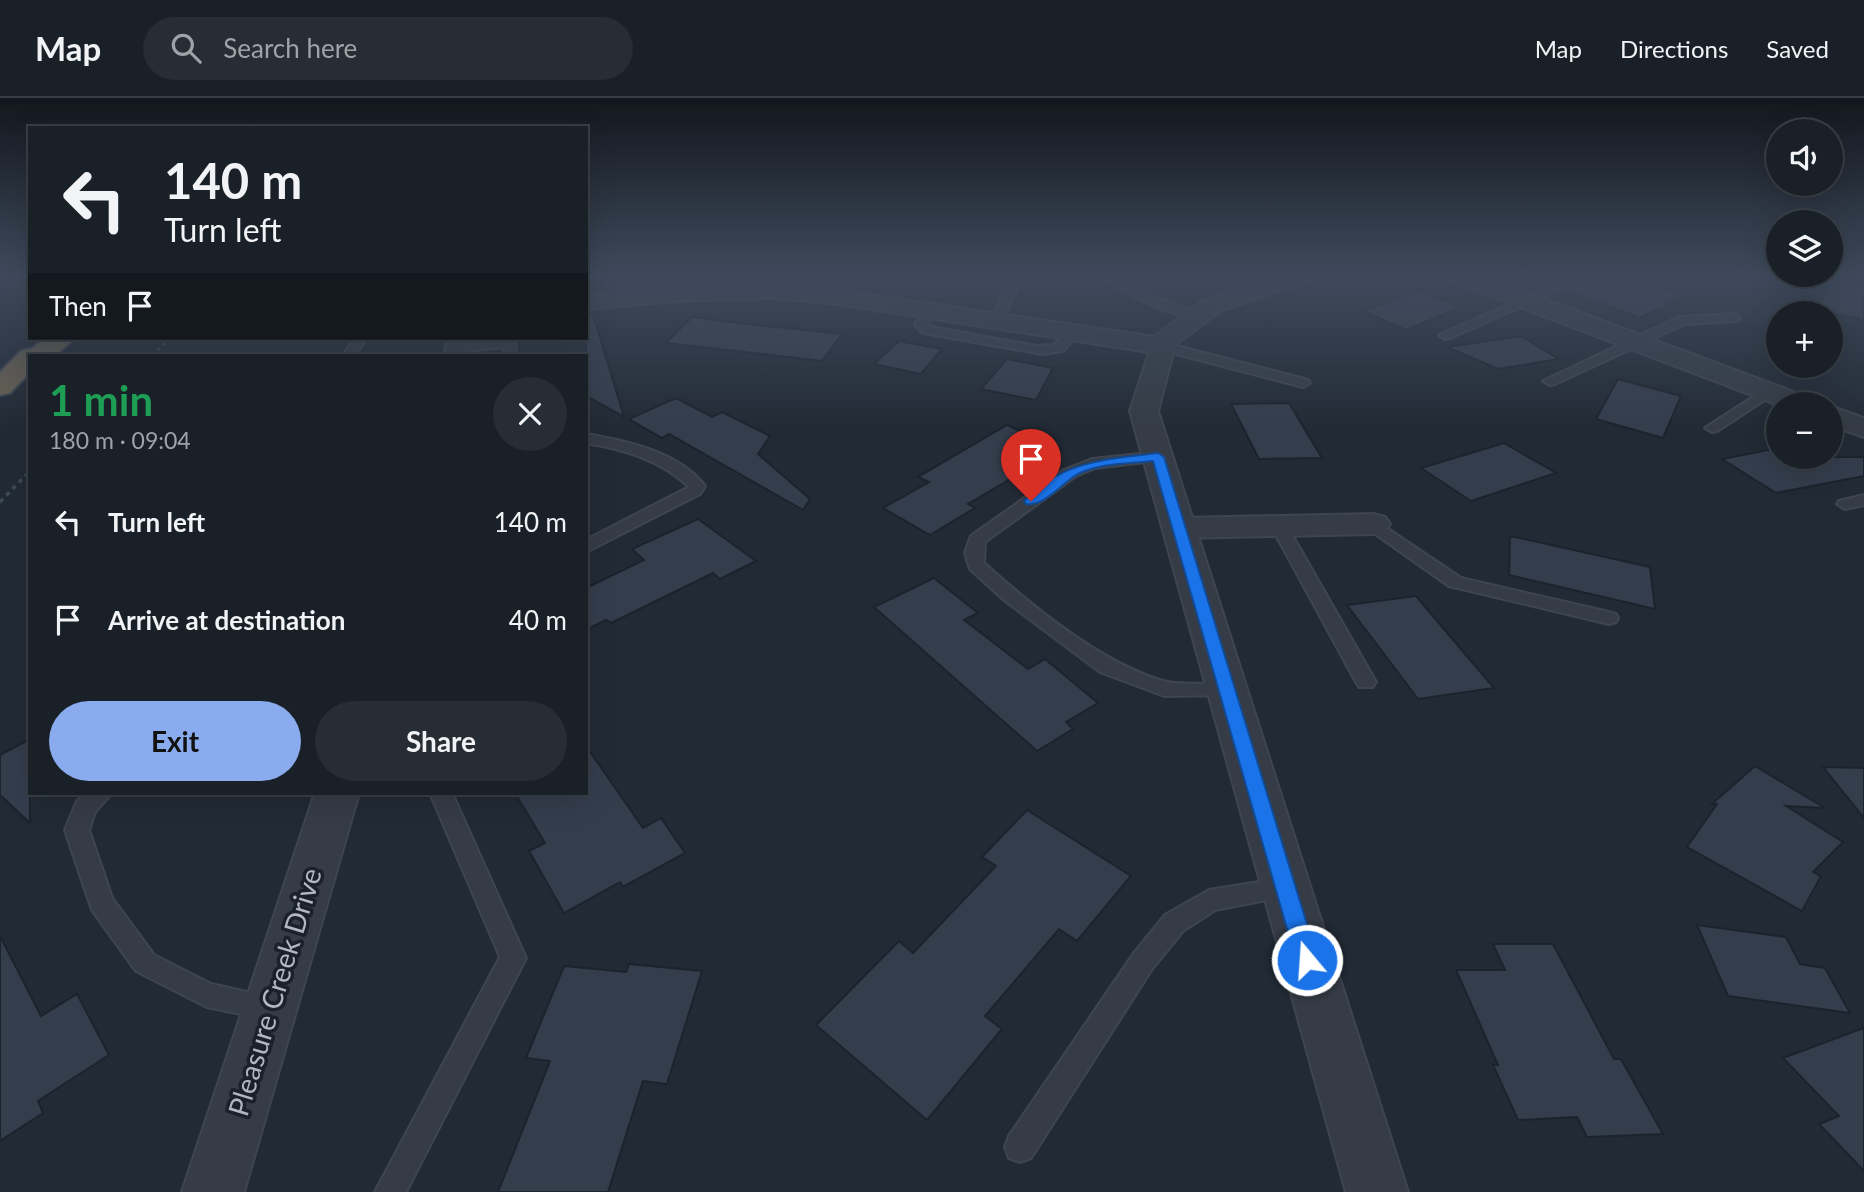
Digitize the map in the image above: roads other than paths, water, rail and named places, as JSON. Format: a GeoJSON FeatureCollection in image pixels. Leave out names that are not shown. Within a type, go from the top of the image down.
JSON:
{"type":"FeatureCollection","features":[{"type":"Feature","properties":{"kind":"highway"},"geometry":{"type":"LineString","coordinates":[[33,354],[47,340]]}},
{"type":"Feature","properties":{"kind":"highway"},"geometry":{"type":"LineString","coordinates":[[41,354],[59,340]]}},
{"type":"Feature","properties":{"kind":"highway"},"geometry":{"type":"LineString","coordinates":[[2,385],[28,359]]}},
{"type":"Feature","properties":{"kind":"highway"},"geometry":{"type":"LineString","coordinates":[[2,385],[28,365]]}},
{"type":"Feature","properties":{"kind":"street"},"geometry":{"type":"LineString","coordinates":[[1036,326],[1162,346]]}},
{"type":"Feature","properties":{"kind":"street"},"geometry":{"type":"LineString","coordinates":[[1186,326],[1162,346],[1144,411],[1284,888],[1377,1192]]}},
{"type":"Feature","properties":{"kind":"street"},"geometry":{"type":"LineString","coordinates":[[1591,326],[1767,392]]}},
{"type":"Feature","properties":{"kind":"street"},"geometry":{"type":"LineString","coordinates":[[1843,420],[1864,428]]}},
{"type":"Feature","properties":{"kind":"street"},"geometry":{"type":"LineString","coordinates":[[1180,528],[1373,524]]}},
{"type":"Feature","properties":{"kind":"street","name":"Pleasure Creek Drive"},"geometry":{"type":"LineString","coordinates":[[213,1192],[336,795]]}},
{"type":"Feature","properties":{"kind":"lane"},"geometry":{"type":"LineString","coordinates":[[921,326],[927,330],[1054,352],[1064,346],[1074,332]]}},
{"type":"Feature","properties":{"kind":"lane"},"geometry":{"type":"LineString","coordinates":[[1445,335],[1467,326]]}},
{"type":"Feature","properties":{"kind":"lane"},"geometry":{"type":"LineString","coordinates":[[1550,381],[1670,326]]}},
{"type":"Feature","properties":{"kind":"lane"},"geometry":{"type":"LineString","coordinates":[[459,347],[504,343],[510,344],[510,354]]}},
{"type":"Feature","properties":{"kind":"lane"},"geometry":{"type":"LineString","coordinates":[[1162,346],[1303,383]]}},
{"type":"Feature","properties":{"kind":"lane"},"geometry":{"type":"LineString","coordinates":[[1712,428],[1766,393]]}},
{"type":"Feature","properties":{"kind":"lane"},"geometry":{"type":"LineString","coordinates":[[588,438],[614,442],[645,454],[691,479],[697,486],[694,491],[588,546]]}},
{"type":"Feature","properties":{"kind":"lane"},"geometry":{"type":"LineString","coordinates":[[1158,457],[1092,464],[1070,473],[978,540],[974,553],[975,565],[1010,596],[1107,667],[1164,689],[1228,690]]}},
{"type":"Feature","properties":{"kind":"lane"},"geometry":{"type":"LineString","coordinates":[[1844,505],[1864,499]]}},
{"type":"Feature","properties":{"kind":"lane"},"geometry":{"type":"LineString","coordinates":[[1373,524],[1455,582],[1609,618]]}},
{"type":"Feature","properties":{"kind":"lane"},"geometry":{"type":"LineString","coordinates":[[1279,526],[1366,682]]}},
{"type":"Feature","properties":{"kind":"lane"},"geometry":{"type":"LineString","coordinates":[[99,795],[85,807],[77,830],[101,903],[145,963],[207,995],[270,1008]]}},
{"type":"Feature","properties":{"kind":"lane"},"geometry":{"type":"LineString","coordinates":[[390,1192],[513,958],[442,795]]}},
{"type":"Feature","properties":{"kind":"lane"},"geometry":{"type":"LineString","coordinates":[[1020,1147],[1143,961],[1174,923],[1209,901],[1284,888]]}}]}
